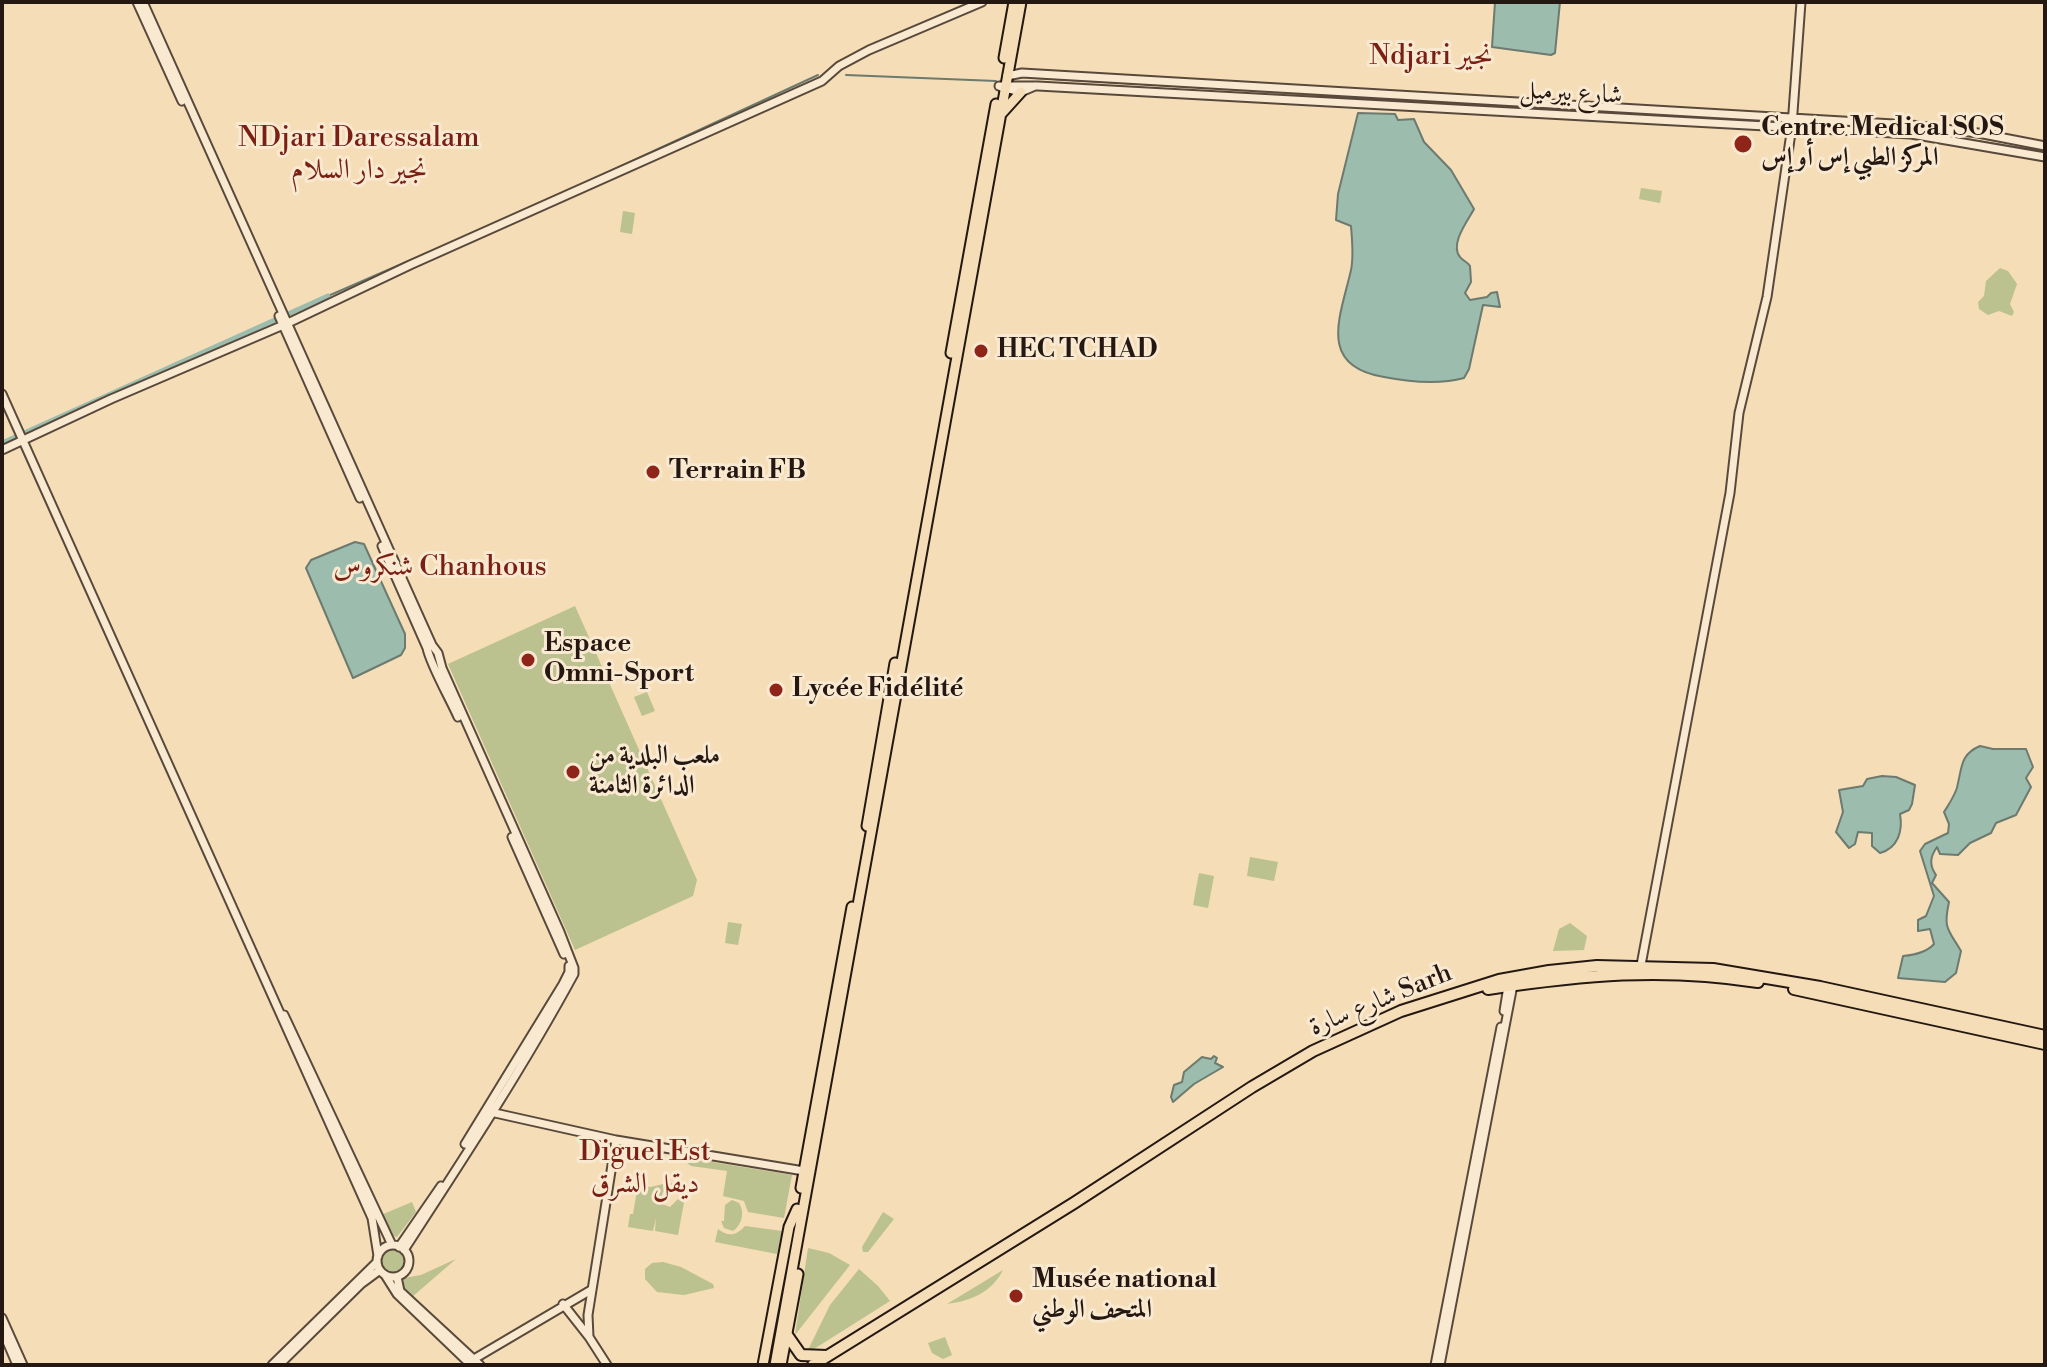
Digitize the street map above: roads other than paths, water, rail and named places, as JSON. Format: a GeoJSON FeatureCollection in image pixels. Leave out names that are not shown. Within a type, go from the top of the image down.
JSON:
{"type":"FeatureCollection","features":[{"type":"Feature","properties":{"kind":"highway","name":"شارع سارة Sarh"},"geometry":{"type":"LineString","coordinates":[[827,1360],[1252,1087],[1344,1035],[1401,1011],[1499,980],[1589,967],[1641,965],[1713,969],[1769,977],[2045,1036]]}},
{"type":"Feature","properties":{"kind":"highway","name":"شارع سارة Sarh"},"geometry":{"type":"LineString","coordinates":[[813,1365],[827,1360],[1037,1233],[1314,1055],[1429,1004],[1468,992],[1607,974],[1715,976],[1795,989],[2045,1044]]}},
{"type":"Feature","properties":{"kind":"highway"},"geometry":{"type":"LineString","coordinates":[[787,1335],[801,1355],[827,1360]]}},
{"type":"Feature","properties":{"kind":"main road"},"geometry":{"type":"LineString","coordinates":[[1003,2],[1011,17]]}},
{"type":"Feature","properties":{"kind":"main road"},"geometry":{"type":"LineString","coordinates":[[775,1365],[814,1134],[1000,115],[1009,84],[1014,2]]}},
{"type":"Feature","properties":{"kind":"main road"},"geometry":{"type":"LineString","coordinates":[[775,1365],[787,1335],[805,1237],[801,1208],[804,1171],[814,1134],[1009,84],[1021,2]]}},
{"type":"Feature","properties":{"kind":"main road"},"geometry":{"type":"LineString","coordinates":[[1000,115],[1009,84]]}},
{"type":"Feature","properties":{"kind":"main road"},"geometry":{"type":"LineString","coordinates":[[763,1365],[789,1227],[801,1208]]}},
{"type":"Feature","properties":{"kind":"street"},"geometry":{"type":"LineString","coordinates":[[140,2],[569,968],[563,984],[487,1112],[398,1247],[383,1249],[380,1266],[279,1365]]}},
{"type":"Feature","properties":{"kind":"street"},"geometry":{"type":"LineString","coordinates":[[2,450],[23,436],[822,81],[839,66],[869,50],[982,2]]}},
{"type":"Feature","properties":{"kind":"street"},"geometry":{"type":"LineString","coordinates":[[1641,965],[1730,493],[1739,413],[1767,297],[1793,122],[1801,2]]}},
{"type":"Feature","properties":{"kind":"street","name":"شارع بيرميل"},"geometry":{"type":"LineString","coordinates":[[1009,84],[1932,126],[2045,146]]}},
{"type":"Feature","properties":{"kind":"street","name":"شارع بيرميل"},"geometry":{"type":"LineString","coordinates":[[1009,84],[1793,122],[1943,138],[2045,157]]}},
{"type":"Feature","properties":{"kind":"street"},"geometry":{"type":"LineString","coordinates":[[2,392],[268,979],[398,1247],[408,1257],[408,1266],[397,1277]]}},
{"type":"Feature","properties":{"kind":"street"},"geometry":{"type":"LineString","coordinates":[[23,436],[372,1218],[380,1266],[402,1300],[475,1363]]}},
{"type":"Feature","properties":{"kind":"street"},"geometry":{"type":"LineString","coordinates":[[1437,1365],[1511,985]]}},
{"type":"Feature","properties":{"kind":"street"},"geometry":{"type":"LineString","coordinates":[[487,1112],[616,1140],[804,1171]]}},
{"type":"Feature","properties":{"kind":"street"},"geometry":{"type":"LineString","coordinates":[[589,1337],[591,1290],[616,1140]]}},
{"type":"Feature","properties":{"kind":"street"},"geometry":{"type":"LineString","coordinates":[[380,1266],[397,1277],[400,1291],[475,1363]]}},
{"type":"Feature","properties":{"kind":"street"},"geometry":{"type":"LineString","coordinates":[[272,1365],[380,1266]]}},
{"type":"Feature","properties":{"kind":"street"},"geometry":{"type":"LineString","coordinates":[[475,1363],[563,1304],[591,1290]]}},
{"type":"Feature","properties":{"kind":"street"},"geometry":{"type":"LineString","coordinates":[[563,1304],[607,1365]]}},
{"type":"Feature","properties":{"kind":"street"},"geometry":{"type":"LineString","coordinates":[[2,1318],[23,1365]]}},
{"type":"Feature","properties":{"kind":"street"},"geometry":{"type":"LineString","coordinates":[[2,1330],[17,1365]]}},
{"type":"Feature","properties":{"kind":"waterway"},"geometry":{"type":"LineString","coordinates":[[563,193],[818,75]]}},
{"type":"Feature","properties":{"kind":"waterway"},"geometry":{"type":"LineString","coordinates":[[846,75],[996,81]]}},
{"type":"Feature","properties":{"kind":"waterway"},"geometry":{"type":"LineString","coordinates":[[1035,78],[1552,110]]}},
{"type":"Feature","properties":{"kind":"waterway"},"geometry":{"type":"LineString","coordinates":[[1564,111],[1625,115]]}},
{"type":"Feature","properties":{"kind":"waterway"},"geometry":{"type":"LineString","coordinates":[[1640,115],[1666,117]]}},
{"type":"Feature","properties":{"kind":"waterway"},"geometry":{"type":"LineString","coordinates":[[1860,128],[1878,129]]}},
{"type":"Feature","properties":{"kind":"waterway"},"geometry":{"type":"LineString","coordinates":[[1916,131],[2045,152]]}},
{"type":"Feature","properties":{"kind":"waterway"},"geometry":{"type":"LineString","coordinates":[[328,296],[521,212]]}},
{"type":"Feature","properties":{"kind":"waterway"},"geometry":{"type":"LineString","coordinates":[[2,443],[328,296]]}},
{"type":"Feature","properties":{"kind":"place","name":"Centre Medical SOS المركز الطبي إس أو إس"},"geometry":{"type":"Point","coordinates":[1743,144]}},
{"type":"Feature","properties":{"kind":"place","name":"HEC TCHAD"},"geometry":{"type":"Point","coordinates":[981,351]}},
{"type":"Feature","properties":{"kind":"place","name":"Terrain FB"},"geometry":{"type":"Point","coordinates":[653,472]}},
{"type":"Feature","properties":{"kind":"place","name":"Espace Omni-Sport"},"geometry":{"type":"Point","coordinates":[528,660]}},
{"type":"Feature","properties":{"kind":"place","name":"Lycée Fidélité"},"geometry":{"type":"Point","coordinates":[776,690]}},
{"type":"Feature","properties":{"kind":"place","name":"ملعب البلدية من الدائرة الثامنة"},"geometry":{"type":"Point","coordinates":[573,772]}},
{"type":"Feature","properties":{"kind":"place","name":"Musée national المتحف الوطني"},"geometry":{"type":"Point","coordinates":[1016,1296]}},
{"type":"Feature","properties":{"kind":"district","name":"Ndjari نجير"},"geometry":{"type":"Point","coordinates":[1431,57]}},
{"type":"Feature","properties":{"kind":"district","name":"NDjari Daressalam نجير دار السلام"},"geometry":{"type":"Point","coordinates":[359,155]}},
{"type":"Feature","properties":{"kind":"district","name":"شنكروس Chanhous"},"geometry":{"type":"Point","coordinates":[440,568]}},
{"type":"Feature","properties":{"kind":"district","name":"Diguel Est ديقل الشرق"},"geometry":{"type":"Point","coordinates":[645,1169]}}]}
